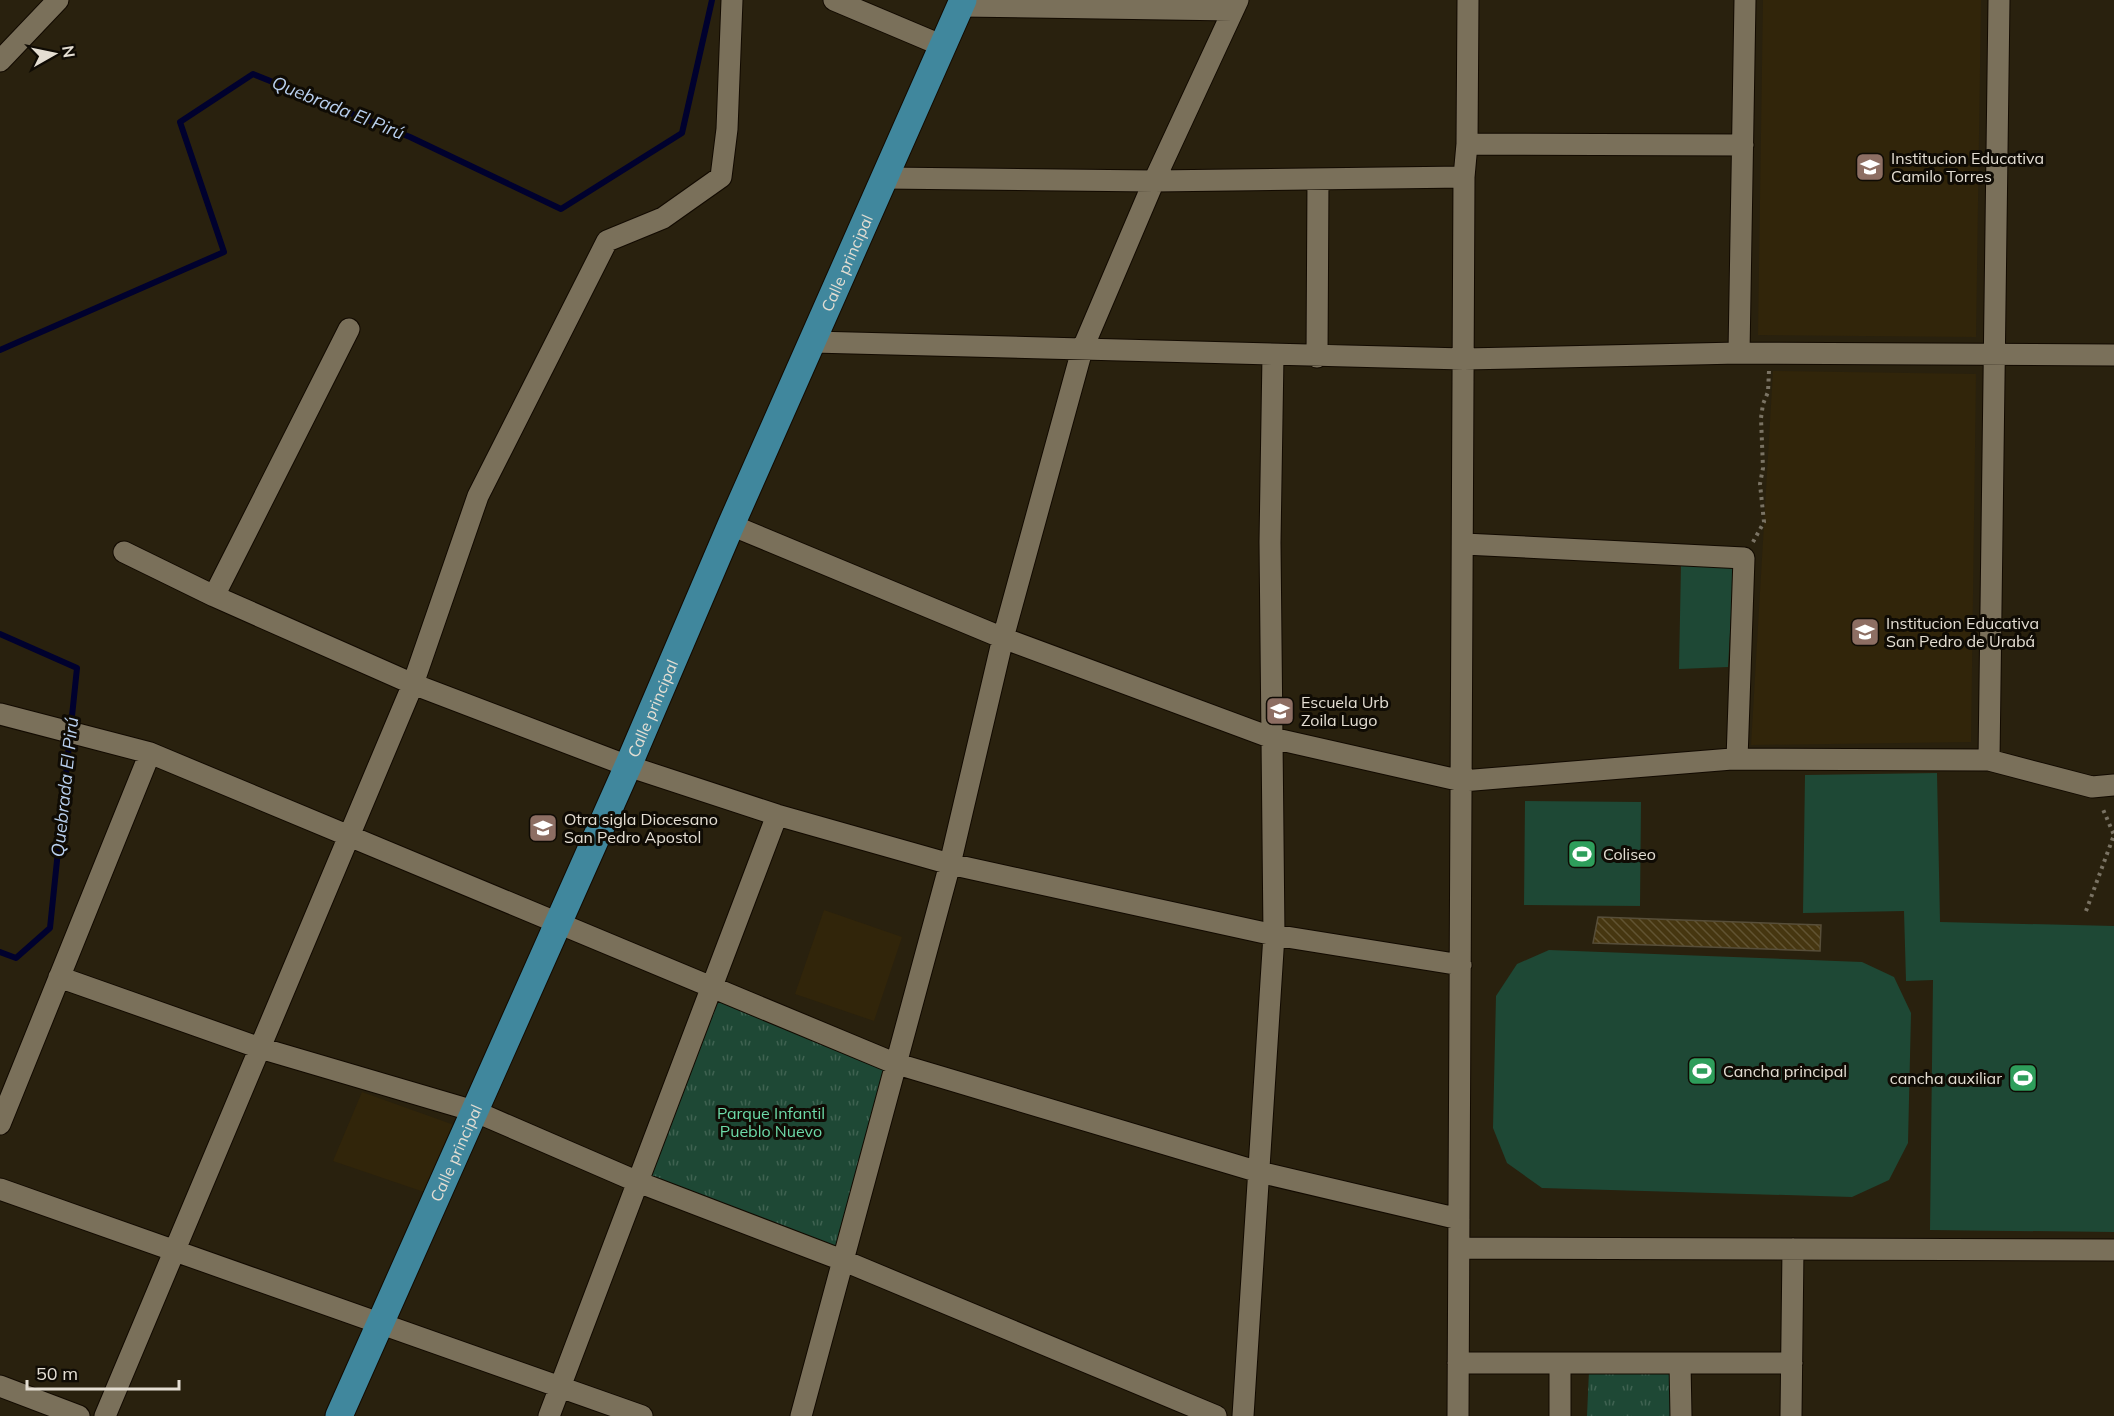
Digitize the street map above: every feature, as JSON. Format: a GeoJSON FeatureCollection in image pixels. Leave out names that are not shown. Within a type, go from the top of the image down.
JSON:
{"type":"FeatureCollection","features":[{"type":"Feature","properties":{"kind":"main road","name":"Calle principal"},"geometry":{"type":"LineString","coordinates":[[339,1416],[628,766],[731,525],[962,3]]}},
{"type":"Feature","properties":{"kind":"street"},"geometry":{"type":"LineString","coordinates":[[0,61],[58,0]]}},
{"type":"Feature","properties":{"kind":"street"},"geometry":{"type":"LineString","coordinates":[[105,1416],[412,684],[478,496],[607,241],[663,218],[722,177],[732,0]]}},
{"type":"Feature","properties":{"kind":"street"},"geometry":{"type":"LineString","coordinates":[[834,0],[943,46]]}},
{"type":"Feature","properties":{"kind":"street"},"geometry":{"type":"LineString","coordinates":[[1458,1416],[1464,177],[1467,144],[1468,0]]}},
{"type":"Feature","properties":{"kind":"street"},"geometry":{"type":"LineString","coordinates":[[1739,353],[1745,0]]}},
{"type":"Feature","properties":{"kind":"street"},"geometry":{"type":"LineString","coordinates":[[1989,760],[1999,0]]}},
{"type":"Feature","properties":{"kind":"street"},"geometry":{"type":"LineString","coordinates":[[801,1416],[894,1063],[950,864],[1003,638],[1082,350],[1154,182],[1235,5],[962,3]]}},
{"type":"Feature","properties":{"kind":"street"},"geometry":{"type":"LineString","coordinates":[[1467,144],[1743,145]]}},
{"type":"Feature","properties":{"kind":"street"},"geometry":{"type":"LineString","coordinates":[[885,178],[1154,182],[1464,177]]}},
{"type":"Feature","properties":{"kind":"street"},"geometry":{"type":"LineString","coordinates":[[1317,357],[1318,180]]}},
{"type":"Feature","properties":{"kind":"street"},"geometry":{"type":"LineString","coordinates":[[214,596],[349,329]]}},
{"type":"Feature","properties":{"kind":"street"},"geometry":{"type":"LineString","coordinates":[[813,342],[1317,357],[1464,359],[1739,353],[2114,356]]}},
{"type":"Feature","properties":{"kind":"street"},"geometry":{"type":"LineString","coordinates":[[1243,1416],[1274,935],[1270,542],[1273,355]]}},
{"type":"Feature","properties":{"kind":"street"},"geometry":{"type":"LineString","coordinates":[[731,525],[1003,638],[1272,738],[1462,781],[1737,759],[1989,760],[2092,787],[2114,785]]}},
{"type":"Feature","properties":{"kind":"street"},"geometry":{"type":"LineString","coordinates":[[1464,544],[1744,558],[1737,759]]}},
{"type":"Feature","properties":{"kind":"street"},"geometry":{"type":"LineString","coordinates":[[124,552],[214,596],[412,684],[628,766],[777,815],[950,864],[1274,935],[1461,965]]}},
{"type":"Feature","properties":{"kind":"street"},"geometry":{"type":"LineString","coordinates":[[0,714],[150,753],[894,1063],[1259,1172],[1459,1219]]}},
{"type":"Feature","properties":{"kind":"street"},"geometry":{"type":"LineString","coordinates":[[0,1124],[150,753]]}},
{"type":"Feature","properties":{"kind":"street"},"geometry":{"type":"LineString","coordinates":[[549,1416],[777,815]]}},
{"type":"Feature","properties":{"kind":"street"},"geometry":{"type":"LineString","coordinates":[[59,977],[260,1048],[474,1111],[638,1182],[842,1260],[1216,1416]]}},
{"type":"Feature","properties":{"kind":"street"},"geometry":{"type":"LineString","coordinates":[[0,1189],[642,1416]]}},
{"type":"Feature","properties":{"kind":"street"},"geometry":{"type":"LineString","coordinates":[[1459,1248],[2114,1250]]}},
{"type":"Feature","properties":{"kind":"street"},"geometry":{"type":"LineString","coordinates":[[1791,1416],[1793,1249]]}},
{"type":"Feature","properties":{"kind":"street"},"geometry":{"type":"LineString","coordinates":[[1458,1363],[1792,1363]]}},
{"type":"Feature","properties":{"kind":"street"},"geometry":{"type":"LineString","coordinates":[[1560,1363],[1560,1416]]}},
{"type":"Feature","properties":{"kind":"street"},"geometry":{"type":"LineString","coordinates":[[1680,1363],[1681,1416]]}},
{"type":"Feature","properties":{"kind":"street"},"geometry":{"type":"LineString","coordinates":[[0,1386],[79,1416]]}},
{"type":"Feature","properties":{"kind":"path"},"geometry":{"type":"LineString","coordinates":[[1744,558],[1764,522],[1760,484],[1763,468],[1761,418],[1762,404],[1768,392],[1768,353]]}},
{"type":"Feature","properties":{"kind":"path"},"geometry":{"type":"LineString","coordinates":[[2086,911],[2114,835],[2092,787]]}},
{"type":"Feature","properties":{"kind":"shaded area","name":"Institucion Educativa Camilo Torres"},"geometry":{"type":"Polygon","coordinates":[[[1763,0],[1981,0],[1976,337],[1758,335],[1763,0]]]}},
{"type":"Feature","properties":{"kind":"shaded area","name":"Institucion Educativa San Pedro de Urabá"},"geometry":{"type":"Polygon","coordinates":[[[1773,371],[1976,374],[1971,742],[1751,745],[1773,371]]]}},
{"type":"Feature","properties":{"kind":"shaded area"},"geometry":{"type":"Polygon","coordinates":[[[824,910],[902,937],[874,1021],[795,994],[824,910]]]}},
{"type":"Feature","properties":{"kind":"shaded area"},"geometry":{"type":"Polygon","coordinates":[[[362,1092],[457,1126],[427,1193],[333,1161],[362,1092]]]}},
{"type":"Feature","properties":{"kind":"green space"},"geometry":{"type":"Polygon","coordinates":[[[1681,564],[1734,564],[1728,667],[1679,669],[1681,564]]]}},
{"type":"Feature","properties":{"kind":"green space","name":"cancha auxiliar"},"geometry":{"type":"Polygon","coordinates":[[[1937,773],[1940,922],[2114,926],[2114,1232],[1930,1230],[1933,980],[1906,981],[1904,911],[1803,913],[1805,775],[1937,773]]]}},
{"type":"Feature","properties":{"kind":"green space","name":"Coliseo"},"geometry":{"type":"Polygon","coordinates":[[[1525,801],[1641,802],[1640,906],[1524,905],[1525,801]]]}},
{"type":"Feature","properties":{"kind":"green space","name":"Cancha principal"},"geometry":{"type":"Polygon","coordinates":[[[1549,950],[1862,962],[1894,977],[1911,1013],[1908,1143],[1889,1180],[1852,1197],[1542,1188],[1507,1163],[1493,1128],[1496,996],[1517,964],[1549,950]]]}},
{"type":"Feature","properties":{"kind":"green space","name":"Parque Infantil Pueblo Nuevo"},"geometry":{"type":"Polygon","coordinates":[[[712,986],[894,1063],[842,1260],[638,1182],[712,986]]]}},
{"type":"Feature","properties":{"kind":"green space"},"geometry":{"type":"Polygon","coordinates":[[[1589,1371],[1674,1371],[1674,1416],[1587,1416],[1589,1371]]]}},
{"type":"Feature","properties":{"kind":"building"},"geometry":{"type":"Polygon","coordinates":[[[1598,917],[1821,925],[1820,951],[1593,943],[1598,917]]]}},
{"type":"Feature","properties":{"kind":"waterway","name":"Quebrada El Pirú"},"geometry":{"type":"LineString","coordinates":[[0,350],[224,252],[180,122],[253,74],[410,137],[561,209],[682,133],[712,0]]}},
{"type":"Feature","properties":{"kind":"waterway","name":"Quebrada El Pirú"},"geometry":{"type":"LineString","coordinates":[[0,634],[77,668],[50,928],[16,958],[0,952]]}},
{"type":"Feature","properties":{"kind":"place","name":"Institucion Educativa Camilo Torres"},"geometry":{"type":"Point","coordinates":[1870,167]}},
{"type":"Feature","properties":{"kind":"place","name":"Institucion Educativa San Pedro de Urabá"},"geometry":{"type":"Point","coordinates":[1865,632]}},
{"type":"Feature","properties":{"kind":"place","name":"Escuela Urb Zoila Lugo"},"geometry":{"type":"Point","coordinates":[1280,711]}},
{"type":"Feature","properties":{"kind":"place","name":"Otra sigla Diocesano San Pedro Apostol"},"geometry":{"type":"Point","coordinates":[543,828]}},
{"type":"Feature","properties":{"kind":"place","name":"Coliseo"},"geometry":{"type":"Point","coordinates":[1582,854]}},
{"type":"Feature","properties":{"kind":"place","name":"Cancha principal"},"geometry":{"type":"Point","coordinates":[1702,1071]}},
{"type":"Feature","properties":{"kind":"place","name":"cancha auxiliar"},"geometry":{"type":"Point","coordinates":[2023,1078]}}]}
